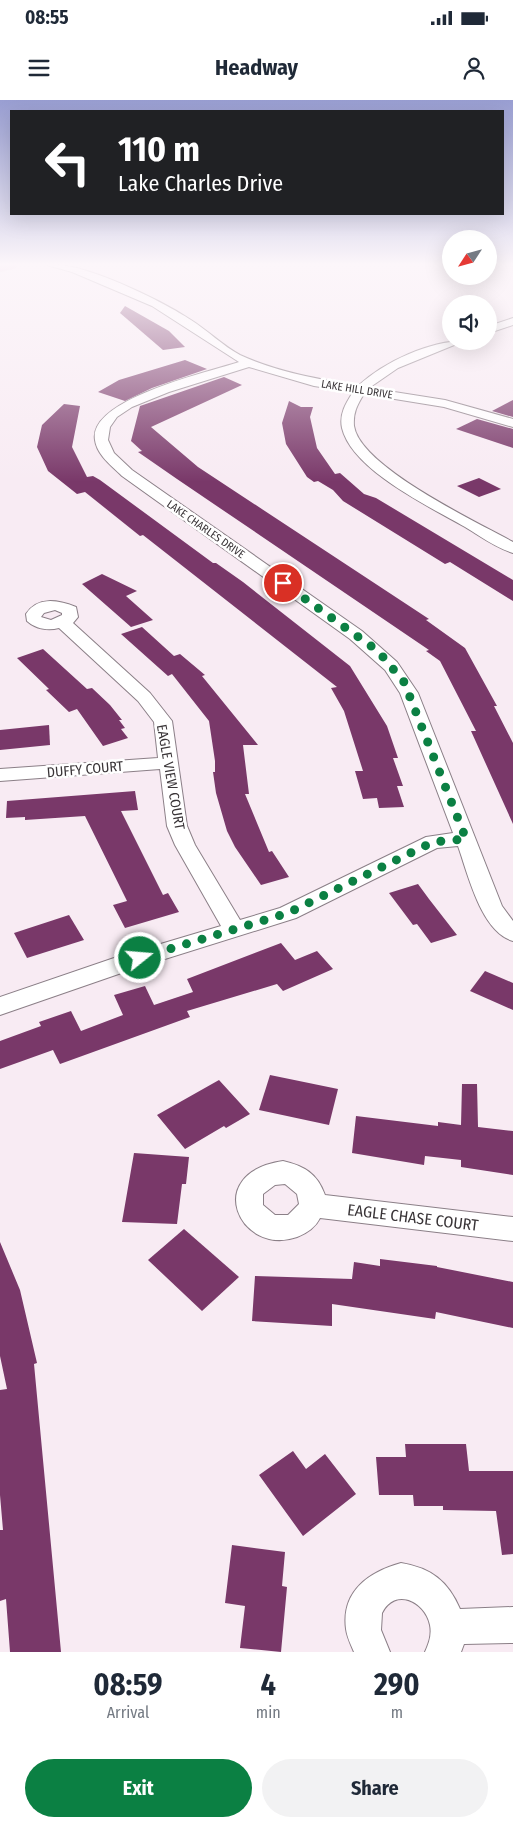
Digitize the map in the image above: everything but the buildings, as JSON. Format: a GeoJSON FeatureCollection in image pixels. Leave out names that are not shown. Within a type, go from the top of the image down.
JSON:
{"type":"FeatureCollection","features":[{"type":"Feature","properties":{"kind":"street","name":"LAKE HILL DRIVE"},"geometry":{"type":"LineString","coordinates":[[209,337],[234,356],[295,378],[445,404],[513,423]]}},
{"type":"Feature","properties":{"kind":"street"},"geometry":{"type":"LineString","coordinates":[[442,348],[384,371],[360,390],[351,404],[348,424],[357,446],[377,467],[408,489],[513,548]]}},
{"type":"Feature","properties":{"kind":"street","name":"LAKE CHARLES DRIVE"},"geometry":{"type":"LineString","coordinates":[[250,363],[148,395],[122,408],[107,421],[102,430],[103,450],[110,460],[127,473],[356,635],[392,665],[404,682],[415,705],[491,906],[502,924],[513,933]]}},
{"type":"Feature","properties":{"kind":"street","name":"EAGLE VIEW COURT"},"geometry":{"type":"LineString","coordinates":[[62,622],[155,708],[164,721],[177,826],[185,845],[235,930]]}},
{"type":"Feature","properties":{"kind":"street","name":"DUFFY COURT"},"geometry":{"type":"LineString","coordinates":[[0,775],[170,763]]}},
{"type":"Feature","properties":{"kind":"street"},"geometry":{"type":"LineString","coordinates":[[0,1006],[116,966],[288,913],[433,842],[466,839]]}},
{"type":"Feature","properties":{"kind":"street","name":"EAGLE CHASE COURT"},"geometry":{"type":"LineString","coordinates":[[313,1205],[513,1229]]}},
{"type":"Feature","properties":{"kind":"street"},"geometry":{"type":"LineString","coordinates":[[372,1652],[367,1643],[363,1627],[364,1611],[370,1598],[379,1587],[392,1581],[406,1580],[419,1583],[432,1592],[441,1604],[446,1639],[513,1625]]}},
{"type":"Feature","properties":{"kind":"route"},"geometry":{"type":"LineString","coordinates":[[140,958],[288,913],[433,842],[466,839],[415,705],[404,682],[392,665],[378,651],[283,583]]}}]}
